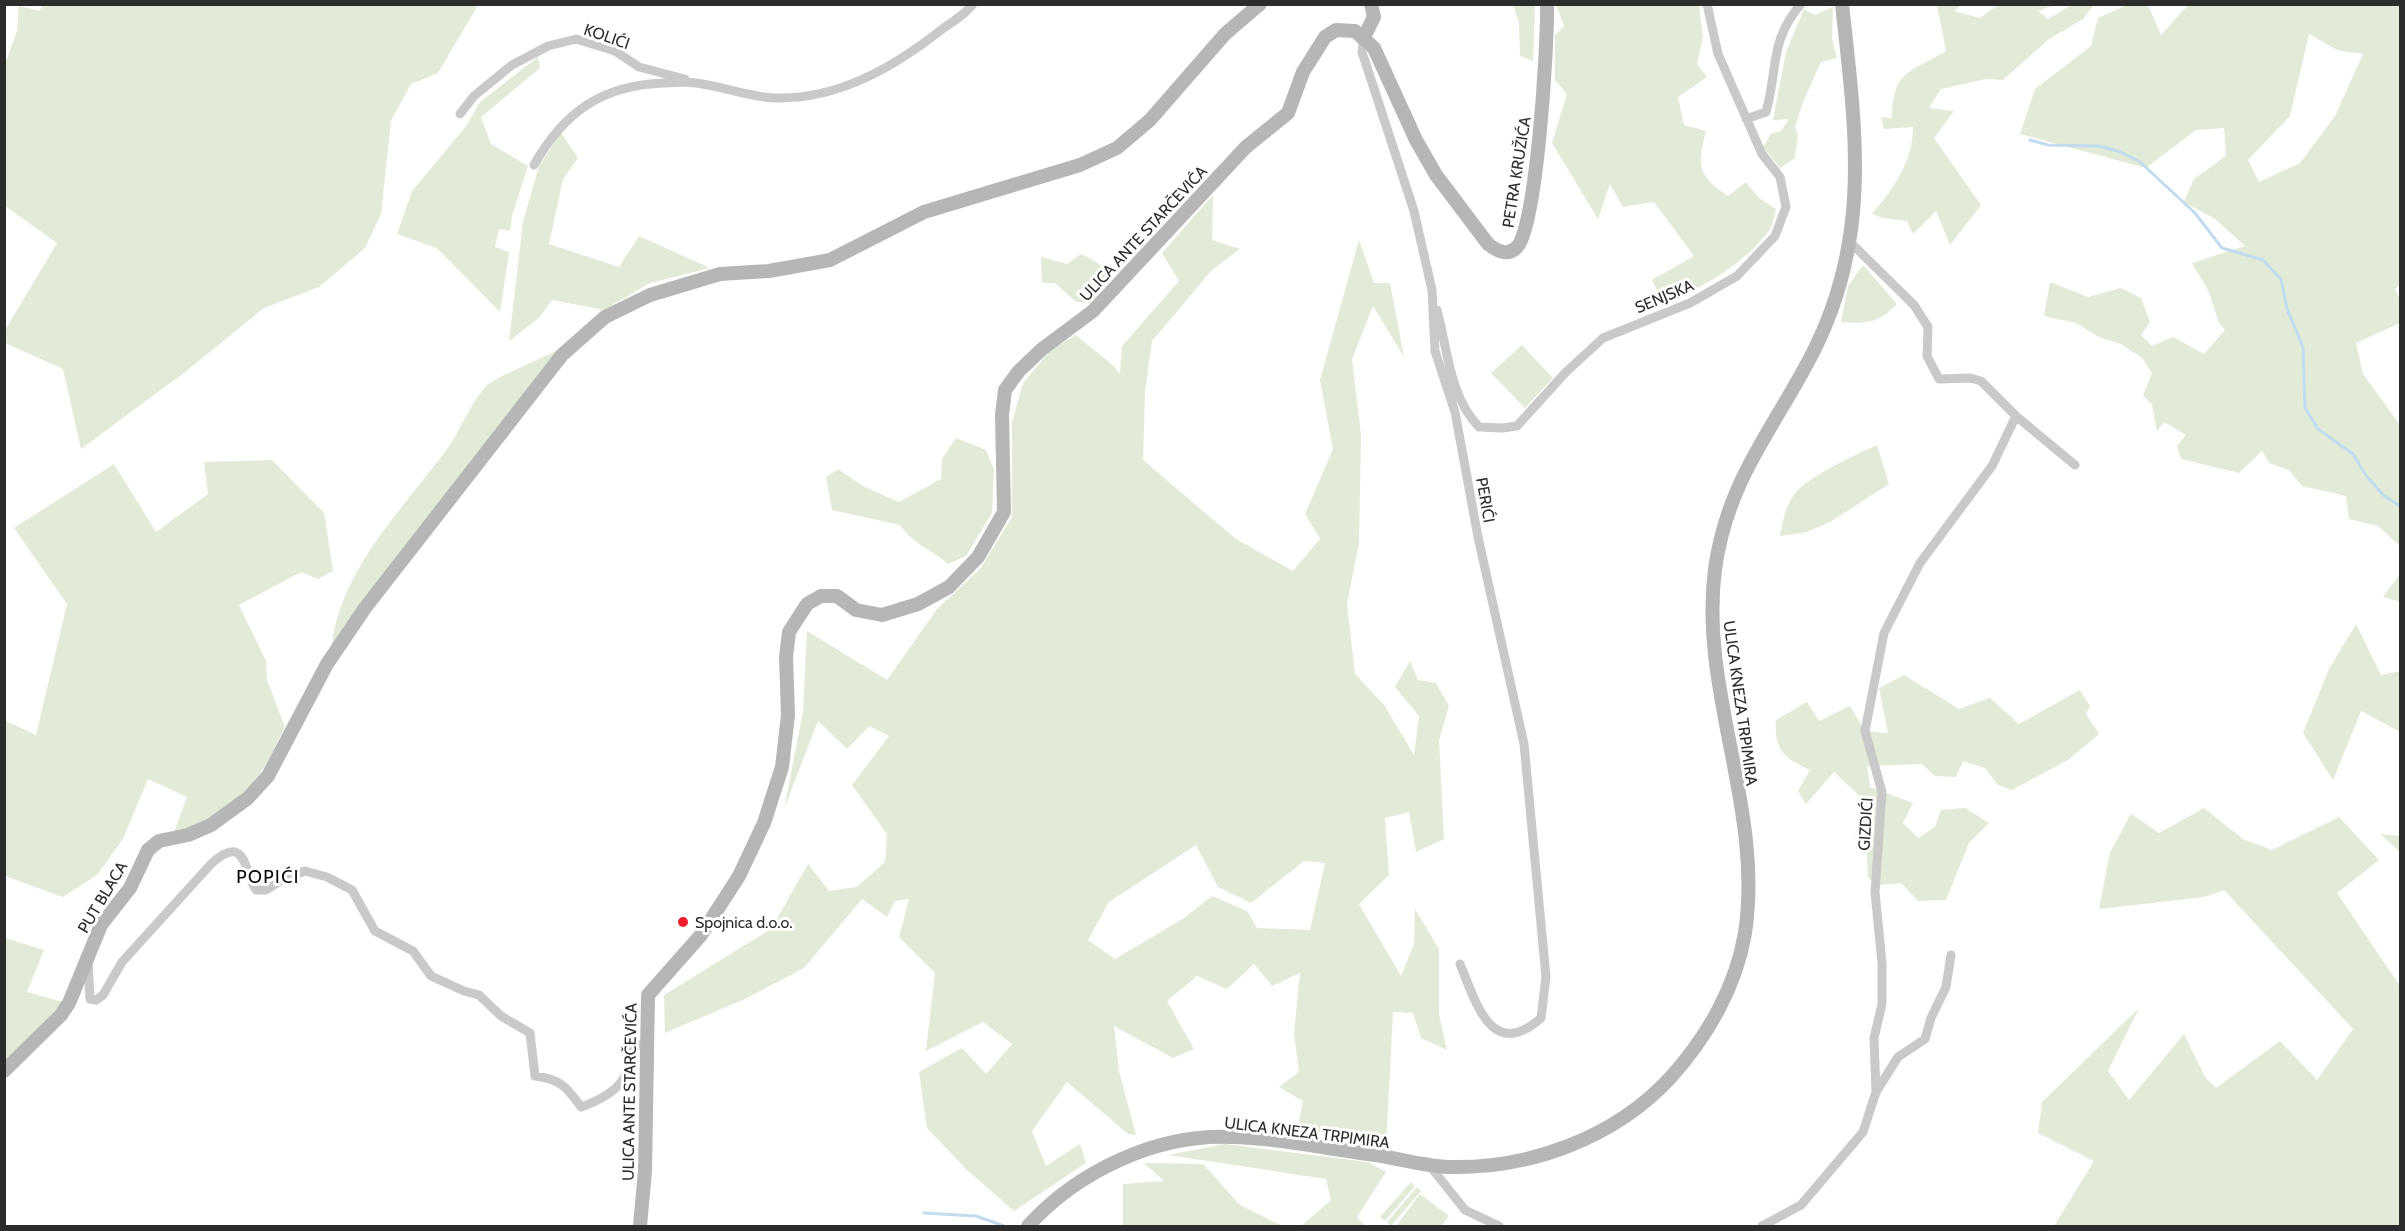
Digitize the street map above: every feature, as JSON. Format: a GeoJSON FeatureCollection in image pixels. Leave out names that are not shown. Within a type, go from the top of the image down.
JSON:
{"type":"FeatureCollection","features":[{"type":"Feature","properties":{"kind":"street"},"geometry":{"type":"LineString","coordinates":[[534,165],[547,142],[568,118],[600,96],[643,84],[694,82],[774,98],[808,97],[841,89],[880,71],[926,43],[973,4]]}},
{"type":"Feature","properties":{"kind":"street","name":"PUT BLACA"},"geometry":{"type":"LineString","coordinates":[[4,1071],[61,1015],[69,1003],[101,925],[130,888],[152,844],[167,838],[188,836],[211,825],[248,798],[268,776],[327,664],[365,609],[562,355],[605,317],[650,295],[720,274],[769,271],[830,260],[924,212],[1080,165],[1117,148],[1150,120],[1229,31],[1260,4]]}},
{"type":"Feature","properties":{"kind":"street"},"geometry":{"type":"LineString","coordinates":[[1364,37],[1374,17],[1371,4]]}},
{"type":"Feature","properties":{"kind":"street","name":"PETRA KRUŽIĆA"},"geometry":{"type":"LineString","coordinates":[[1364,37],[1374,48],[1416,140],[1436,175],[1488,244],[1497,251],[1508,252],[1517,247],[1524,234],[1537,154],[1544,84],[1547,4]]}},
{"type":"Feature","properties":{"kind":"street","name":"SENJSKA"},"geometry":{"type":"LineString","coordinates":[[1432,290],[1458,398],[1466,413],[1479,427],[1502,428],[1517,426],[1566,372],[1603,338],[1690,303],[1737,276],[1774,236],[1786,207],[1780,177],[1762,154],[1718,54],[1707,4]]}},
{"type":"Feature","properties":{"kind":"street"},"geometry":{"type":"LineString","coordinates":[[1746,120],[1766,112],[1779,39],[1801,4]]}},
{"type":"Feature","properties":{"kind":"street","name":"ULICA KNEZA TRPIMIRA"},"geometry":{"type":"LineString","coordinates":[[1028,1227],[1049,1202],[1112,1162],[1171,1142],[1228,1136],[1377,1155],[1430,1166],[1500,1164],[1558,1151],[1630,1114],[1664,1085],[1693,1053],[1719,1009],[1736,969],[1745,933],[1749,884],[1745,835],[1713,645],[1711,607],[1715,570],[1729,507],[1769,426],[1809,361],[1834,302],[1851,243],[1856,208],[1855,118],[1842,4]]}},
{"type":"Feature","properties":{"kind":"street","name":"ULICA ANTE STARČEVIĆA"},"geometry":{"type":"LineString","coordinates":[[640,1227],[645,1171],[648,995],[701,935],[739,876],[764,823],[782,767],[788,715],[786,657],[789,632],[807,604],[820,596],[837,596],[856,610],[882,615],[918,604],[949,586],[978,557],[1004,512],[1003,407],[1005,390],[1019,371],[1042,349],[1093,311],[1246,147],[1288,113],[1304,72],[1324,38],[1336,30],[1345,29],[1364,37]]}},
{"type":"Feature","properties":{"kind":"street","name":"PERIĆI"},"geometry":{"type":"LineString","coordinates":[[1364,37],[1362,52],[1414,211],[1432,290],[1435,351],[1455,412],[1478,537],[1524,744],[1546,977],[1541,1018],[1526,1031],[1508,1034],[1497,1031],[1483,1018],[1461,964]]}},
{"type":"Feature","properties":{"kind":"street","name":"KOLIĆI"},"geometry":{"type":"LineString","coordinates":[[459,114],[474,96],[512,65],[548,46],[576,39],[615,51],[639,67],[694,82]]}},
{"type":"Feature","properties":{"kind":"street"},"geometry":{"type":"LineString","coordinates":[[1851,243],[1914,305],[1928,327],[1927,356],[1939,379],[1970,378],[1981,381],[2016,416],[2075,465]]}},
{"type":"Feature","properties":{"kind":"street","name":"GIZDIĆI"},"geometry":{"type":"LineString","coordinates":[[1762,1227],[1801,1205],[1863,1132],[1876,1092],[1874,1038],[1882,1004],[1882,963],[1875,891],[1882,792],[1865,731],[1884,633],[1920,563],[1992,466],[2016,416]]}},
{"type":"Feature","properties":{"kind":"street"},"geometry":{"type":"LineString","coordinates":[[88,954],[90,999],[96,1000],[103,995],[122,962],[212,864],[222,854],[234,853],[246,860],[256,890],[266,890],[282,880],[305,871],[327,877],[352,890],[375,931],[413,951],[431,976],[464,992],[479,995],[501,1016],[530,1033],[535,1076],[553,1078],[569,1090],[581,1107],[601,1101],[626,1075],[628,1057],[633,1045],[646,1045]]}},
{"type":"Feature","properties":{"kind":"street"},"geometry":{"type":"LineString","coordinates":[[1876,1092],[1898,1057],[1925,1039],[1931,1018],[1946,987],[1951,955]]}},
{"type":"Feature","properties":{"kind":"street"},"geometry":{"type":"LineString","coordinates":[[1430,1166],[1465,1210],[1499,1227]]}},
{"type":"Feature","properties":{"kind":"green space"},"geometry":{"type":"Polygon","coordinates":[[[44,4],[478,5],[438,73],[411,84],[391,121],[381,214],[365,248],[319,287],[264,308],[185,372],[81,449],[63,369],[5,343],[5,330],[57,243],[5,206],[5,64],[17,31],[19,6],[39,11],[44,4]]]}},
{"type":"Feature","properties":{"kind":"green space"},"geometry":{"type":"Polygon","coordinates":[[[1513,5],[1535,5],[1533,61],[1520,56],[1519,23],[1513,5]]]}},
{"type":"Feature","properties":{"kind":"green space"},"geometry":{"type":"Polygon","coordinates":[[[1556,5],[1699,5],[1703,37],[1697,64],[1707,77],[1678,97],[1684,125],[1706,131],[1701,161],[1702,169],[1710,182],[1728,196],[1746,182],[1759,198],[1776,209],[1770,229],[1749,253],[1721,274],[1691,291],[1662,300],[1652,280],[1694,256],[1654,202],[1623,207],[1610,184],[1598,219],[1552,143],[1567,94],[1555,80],[1555,35],[1564,26],[1556,5]]]}},
{"type":"Feature","properties":{"kind":"green space"},"geometry":{"type":"Polygon","coordinates":[[[1937,5],[1962,5],[1954,11],[1980,18],[1998,5],[2054,5],[2038,11],[2048,19],[2071,5],[2094,5],[2083,19],[2049,39],[2003,80],[1986,79],[1941,89],[1929,108],[1954,111],[1934,138],[1981,205],[1950,245],[1936,211],[1913,234],[1907,221],[1872,214],[1901,174],[1912,139],[1913,127],[1884,129],[1881,117],[1892,118],[1896,90],[1906,74],[1946,51],[1937,5]]]}},
{"type":"Feature","properties":{"kind":"green space"},"geometry":{"type":"Polygon","coordinates":[[[2127,5],[2148,5],[2161,35],[2188,5],[2400,5],[2400,285],[2395,289],[2400,299],[2400,323],[2356,343],[2363,374],[2400,425],[2400,546],[2378,526],[2349,519],[2346,496],[2302,486],[2289,470],[2269,463],[2262,451],[2239,473],[2181,459],[2177,446],[2186,435],[2164,422],[2157,431],[2152,405],[2143,395],[2152,373],[2142,358],[2121,344],[2099,337],[2076,323],[2044,316],[2050,282],[2088,297],[2121,288],[2141,298],[2150,322],[2141,335],[2152,346],[2173,337],[2204,354],[2225,330],[2219,323],[2208,290],[2192,263],[2245,246],[2215,219],[2184,202],[2194,179],[2226,156],[2224,128],[2196,130],[2146,168],[2020,134],[2035,89],[2091,46],[2098,18],[2127,5]],[[2309,34],[2290,116],[2248,160],[2259,182],[2300,163],[2335,116],[2363,54],[2337,50],[2309,34]]]}},
{"type":"Feature","properties":{"kind":"green space"},"geometry":{"type":"Polygon","coordinates":[[[1833,7],[1832,39],[1837,58],[1821,62],[1803,102],[1795,127],[1798,135],[1795,158],[1780,168],[1763,147],[1771,134],[1781,131],[1789,119],[1773,120],[1786,52],[1804,9],[1815,15],[1833,7]]]}},
{"type":"Feature","properties":{"kind":"green space"},"geometry":{"type":"Polygon","coordinates":[[[538,57],[540,68],[481,117],[491,144],[528,166],[512,216],[510,231],[499,229],[495,247],[509,252],[500,312],[437,248],[397,234],[412,191],[467,125],[480,102],[538,57]]]}},
{"type":"Feature","properties":{"kind":"green space"},"geometry":{"type":"Polygon","coordinates":[[[561,133],[578,158],[563,179],[549,244],[619,267],[639,236],[710,268],[650,283],[604,310],[552,300],[539,318],[509,341],[523,222],[539,166],[561,133]]]}},
{"type":"Feature","properties":{"kind":"green space"},"geometry":{"type":"Polygon","coordinates":[[[1213,195],[1212,240],[1240,249],[1212,270],[1152,341],[1145,392],[1143,460],[1236,539],[1293,571],[1320,539],[1305,514],[1333,449],[1320,380],[1359,240],[1374,283],[1390,283],[1404,357],[1373,306],[1352,359],[1361,435],[1359,543],[1347,604],[1355,674],[1384,705],[1414,755],[1419,716],[1395,687],[1410,661],[1418,680],[1436,683],[1449,706],[1439,740],[1444,839],[1416,852],[1409,812],[1385,818],[1389,875],[1359,904],[1401,976],[1414,944],[1415,909],[1439,949],[1439,1014],[1447,1050],[1421,1038],[1413,1013],[1393,1012],[1386,1145],[1324,1132],[1297,1131],[1303,1101],[1279,1087],[1299,1072],[1294,1033],[1300,973],[1272,986],[1254,964],[1227,989],[1197,976],[1167,1001],[1194,1049],[1173,1058],[1114,1026],[1119,1071],[1136,1135],[1128,1134],[1067,1082],[1032,1131],[1046,1166],[1080,1144],[1086,1163],[1014,1211],[967,1170],[927,1128],[919,1072],[962,1048],[986,1074],[1012,1044],[983,1022],[926,1051],[935,973],[899,937],[909,899],[895,901],[887,917],[862,899],[804,968],[747,998],[665,1033],[664,995],[771,929],[808,864],[829,891],[857,887],[885,862],[887,834],[852,785],[889,736],[869,726],[847,749],[818,721],[784,809],[803,712],[807,631],[887,680],[937,609],[980,569],[1012,517],[1012,422],[1023,383],[1052,349],[1076,335],[1120,374],[1122,346],[1179,281],[1162,253],[1213,195]],[[1196,845],[1109,902],[1088,940],[1115,959],[1184,918],[1212,896],[1247,911],[1257,928],[1310,930],[1325,863],[1304,861],[1251,903],[1218,887],[1196,845]]]}},
{"type":"Feature","properties":{"kind":"green space"},"geometry":{"type":"Polygon","coordinates":[[[1081,254],[1098,263],[1105,274],[1106,280],[1103,287],[1091,303],[1076,302],[1055,283],[1042,283],[1041,257],[1067,264],[1081,254]]]}},
{"type":"Feature","properties":{"kind":"green space"},"geometry":{"type":"Polygon","coordinates":[[[1863,265],[1897,304],[1872,321],[1841,322],[1848,286],[1863,265]]]}},
{"type":"Feature","properties":{"kind":"green space"},"geometry":{"type":"Polygon","coordinates":[[[1522,345],[1553,378],[1525,408],[1491,373],[1522,345]]]}},
{"type":"Feature","properties":{"kind":"green space"},"geometry":{"type":"Polygon","coordinates":[[[564,347],[341,636],[332,643],[338,616],[361,565],[393,518],[445,452],[480,393],[499,378],[564,347]]]}},
{"type":"Feature","properties":{"kind":"green space"},"geometry":{"type":"Polygon","coordinates":[[[956,438],[986,450],[994,469],[992,513],[966,556],[948,564],[917,542],[900,525],[832,510],[826,477],[838,469],[863,486],[899,502],[941,479],[942,459],[956,438]]]}},
{"type":"Feature","properties":{"kind":"green space"},"geometry":{"type":"Polygon","coordinates":[[[1877,445],[1889,484],[1830,522],[1807,532],[1780,536],[1788,505],[1799,489],[1832,467],[1877,445]]]}},
{"type":"Feature","properties":{"kind":"green space"},"geometry":{"type":"Polygon","coordinates":[[[272,460],[324,513],[333,571],[318,579],[301,572],[239,605],[266,661],[267,680],[285,727],[262,770],[250,786],[221,812],[198,824],[174,832],[187,797],[148,779],[123,839],[97,875],[63,897],[5,876],[4,720],[36,735],[67,604],[14,528],[114,464],[156,532],[208,494],[204,462],[272,460]]]}},
{"type":"Feature","properties":{"kind":"green space"},"geometry":{"type":"Polygon","coordinates":[[[2400,574],[2400,602],[2383,597],[2400,574]]]}},
{"type":"Feature","properties":{"kind":"green space"},"geometry":{"type":"Polygon","coordinates":[[[2356,624],[2381,675],[2400,671],[2400,732],[2361,711],[2333,780],[2303,733],[2329,669],[2356,624]]]}},
{"type":"Feature","properties":{"kind":"green space"},"geometry":{"type":"Polygon","coordinates":[[[1904,675],[1959,709],[1990,698],[2019,724],[2080,690],[2090,706],[2086,714],[2099,734],[2068,760],[2012,790],[1998,785],[1985,768],[1963,761],[1956,777],[1935,776],[1922,764],[1867,766],[1870,787],[1913,803],[1903,823],[1918,838],[1935,827],[1941,810],[1965,808],[1989,823],[1969,843],[1946,900],[1918,901],[1901,883],[1880,885],[1868,878],[1867,854],[1855,838],[1870,819],[1868,804],[1834,772],[1806,804],[1798,791],[1810,770],[1787,757],[1777,739],[1776,720],[1807,702],[1819,721],[1850,706],[1865,731],[1888,733],[1879,688],[1904,675]]]}},
{"type":"Feature","properties":{"kind":"green space"},"geometry":{"type":"Polygon","coordinates":[[[2204,808],[2243,839],[2272,850],[2339,817],[2379,860],[2337,893],[2400,986],[2400,1226],[2054,1226],[2094,1161],[2038,1133],[2042,1102],[2139,1008],[2108,1071],[2129,1100],[2184,1034],[2205,1077],[2216,1088],[2280,1041],[2317,1080],[2353,1029],[2224,890],[2204,897],[2099,909],[2110,852],[2131,814],[2159,833],[2204,808]]]}},
{"type":"Feature","properties":{"kind":"green space"},"geometry":{"type":"Polygon","coordinates":[[[2380,834],[2400,836],[2400,852],[2380,834]]]}},
{"type":"Feature","properties":{"kind":"green space"},"geometry":{"type":"Polygon","coordinates":[[[5,938],[44,950],[27,992],[63,1002],[50,1020],[5,1066],[5,938]]]}},
{"type":"Feature","properties":{"kind":"green space"},"geometry":{"type":"Polygon","coordinates":[[[1225,1144],[1368,1162],[1386,1172],[1357,1217],[1365,1226],[1301,1226],[1331,1200],[1326,1179],[1168,1155],[1225,1144]]]}},
{"type":"Feature","properties":{"kind":"green space"},"geometry":{"type":"Polygon","coordinates":[[[1144,1163],[1203,1164],[1240,1205],[1283,1226],[1123,1226],[1123,1184],[1164,1181],[1144,1163]]]}},
{"type":"Feature","properties":{"kind":"green space"},"geometry":{"type":"Polygon","coordinates":[[[1411,1182],[1415,1186],[1385,1221],[1380,1217],[1411,1182]]]}},
{"type":"Feature","properties":{"kind":"green space"},"geometry":{"type":"Polygon","coordinates":[[[1417,1187],[1421,1191],[1391,1226],[1387,1222],[1417,1187]]]}},
{"type":"Feature","properties":{"kind":"green space"},"geometry":{"type":"Polygon","coordinates":[[[1420,1194],[1449,1216],[1441,1226],[1396,1226],[1420,1194]]]}},
{"type":"Feature","properties":{"kind":"waterway"},"geometry":{"type":"LineString","coordinates":[[2030,140],[2048,145],[2099,146],[2121,152],[2140,162],[2195,213],[2222,248],[2263,260],[2281,279],[2287,309],[2303,347],[2305,408],[2318,429],[2353,454],[2365,474],[2383,495],[2400,506]]}},
{"type":"Feature","properties":{"kind":"waterway"},"geometry":{"type":"LineString","coordinates":[[924,1213],[976,1216],[1004,1226]]}},
{"type":"Feature","properties":{"kind":"place","name":"Spojnica d.o.o."},"geometry":{"type":"Point","coordinates":[683,922]}},
{"type":"Feature","properties":{"kind":"district","name":"POPIĆI"},"geometry":{"type":"Point","coordinates":[268,877]}}]}
